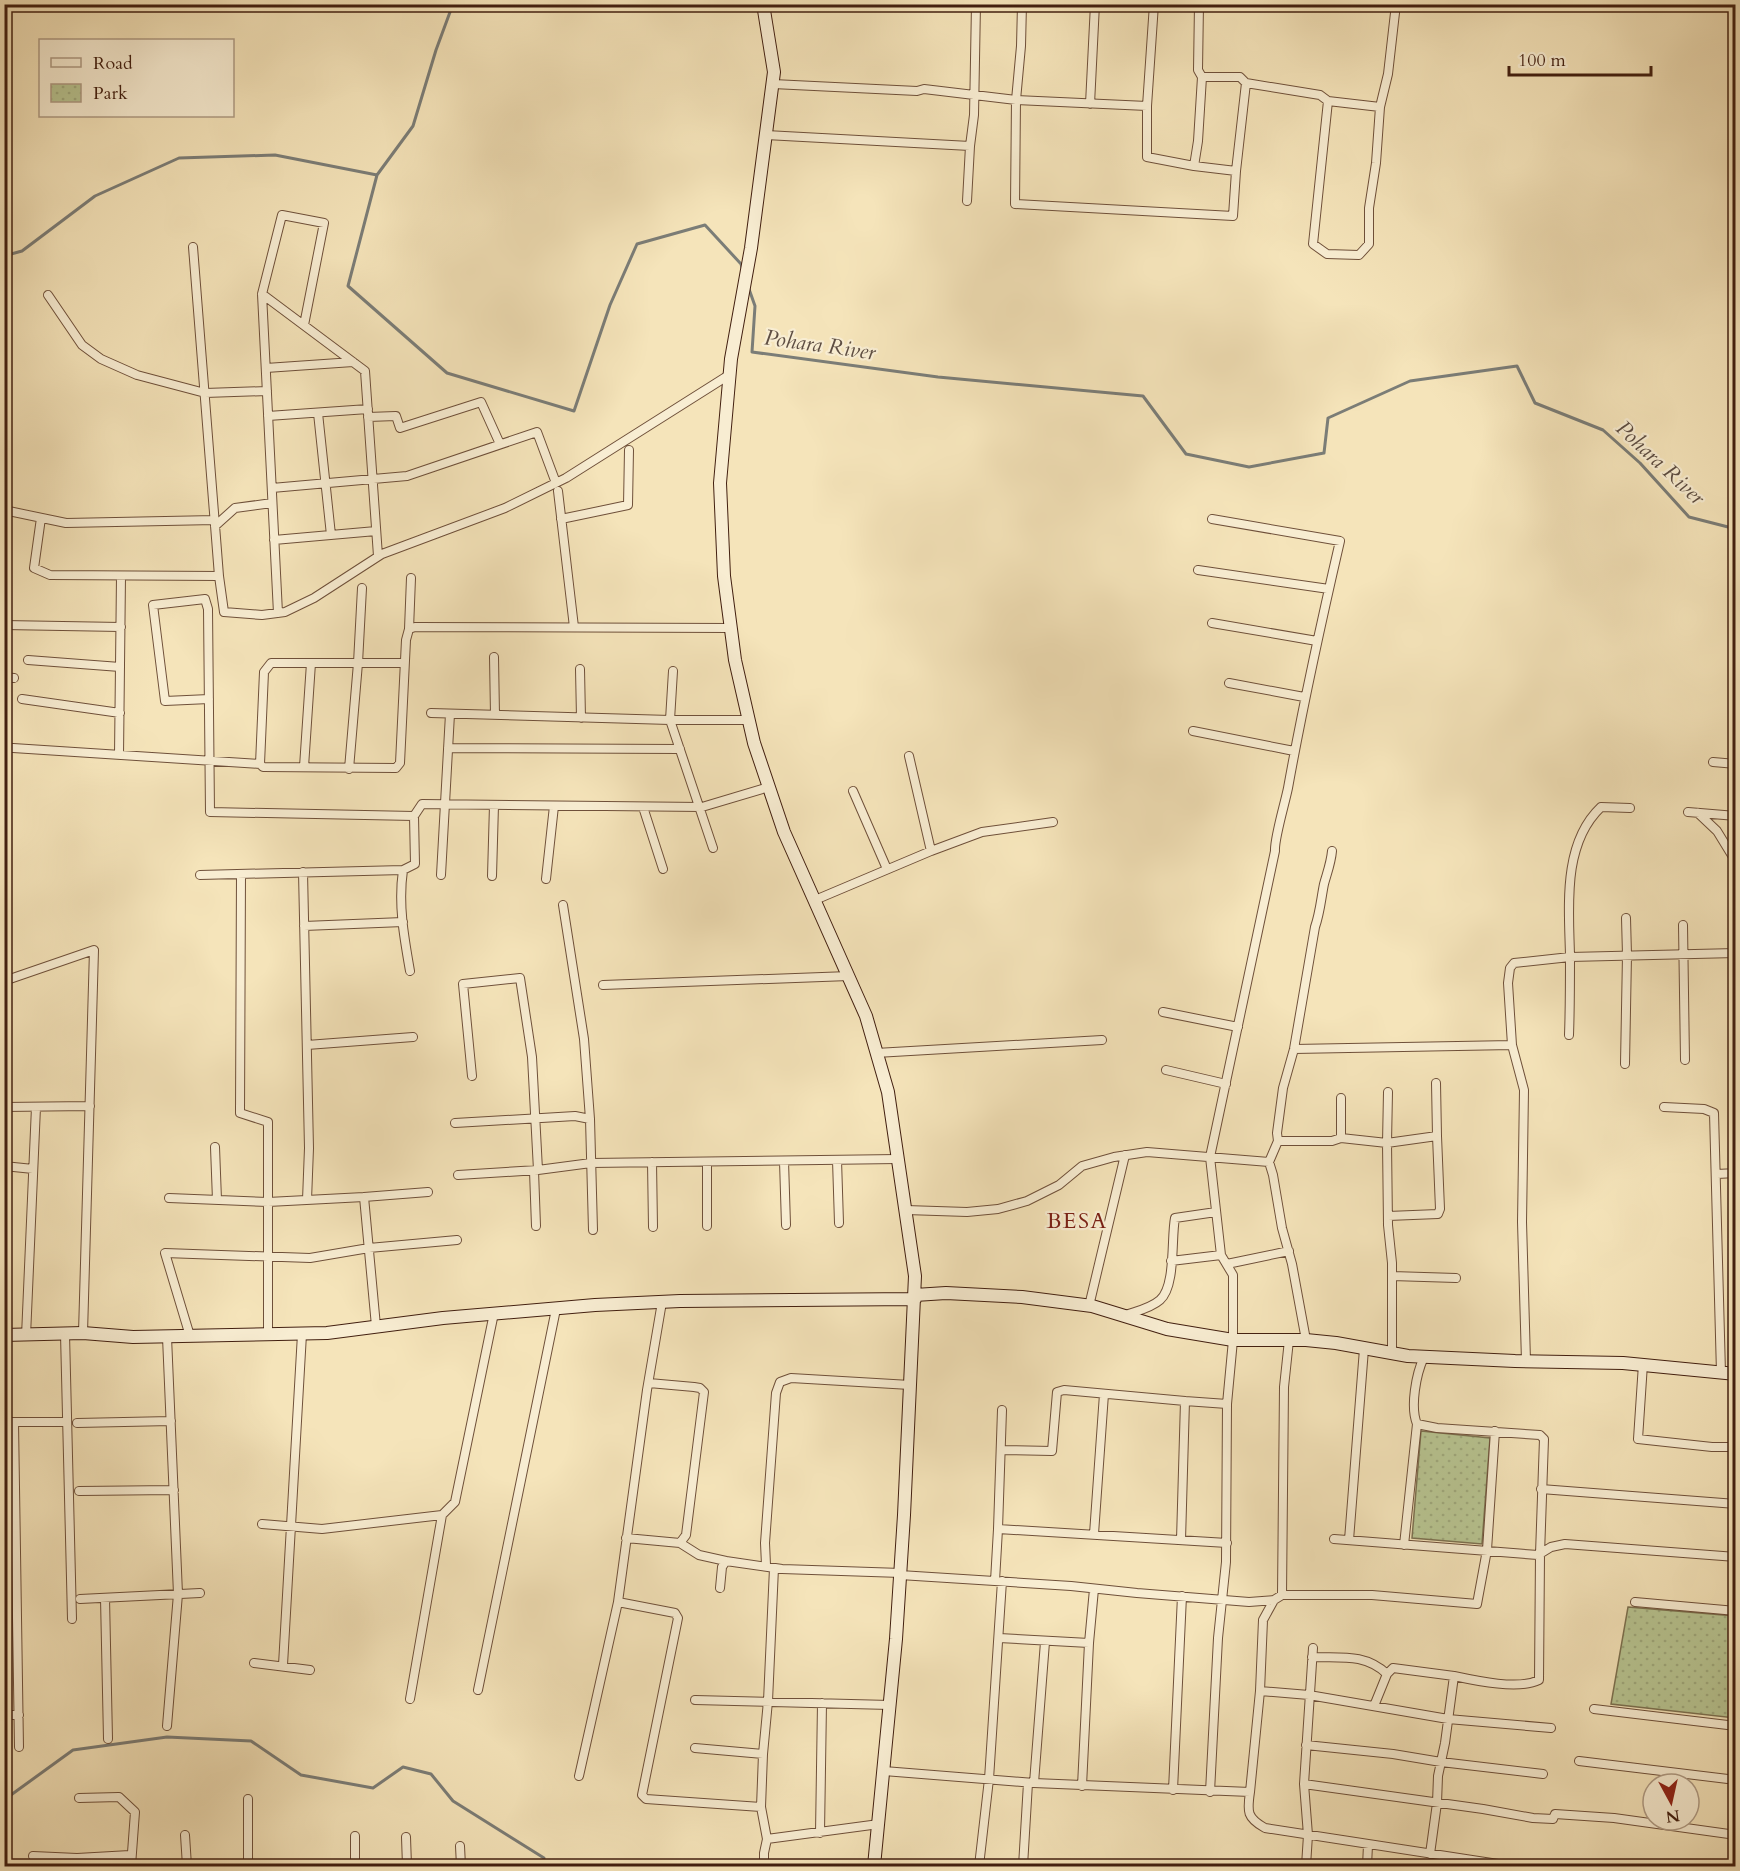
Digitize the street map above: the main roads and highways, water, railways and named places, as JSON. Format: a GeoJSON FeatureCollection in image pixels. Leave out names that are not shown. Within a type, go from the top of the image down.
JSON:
{"type":"FeatureCollection","features":[{"type":"Feature","properties":{"kind":"waterway"},"geometry":{"type":"LineString","coordinates":[[377,175],[413,126],[436,50],[453,4]]}},
{"type":"Feature","properties":{"kind":"waterway","name":"Pohara River"},"geometry":{"type":"LineString","coordinates":[[4,256],[22,251],[95,196],[179,158],[275,155],[377,175],[348,286],[447,373],[574,411],[610,305],[637,244],[705,225],[741,264],[742,268]]}},
{"type":"Feature","properties":{"kind":"waterway","name":"Pohara River"},"geometry":{"type":"LineString","coordinates":[[749,289],[755,306],[752,352],[938,377],[1143,396],[1186,454],[1249,467],[1324,453],[1328,418],[1410,381],[1517,366],[1535,403],[1603,430],[1640,463],[1689,517],[1736,529]]}},
{"type":"Feature","properties":{"kind":"waterway"},"geometry":{"type":"LineString","coordinates":[[4,1800],[73,1750],[167,1737],[251,1741],[301,1775],[373,1788],[403,1767],[431,1774],[453,1801],[544,1858],[543,1866]]}},
{"type":"Feature","properties":{"kind":"district","name":"BESA"},"geometry":{"type":"Point","coordinates":[1077,1220]}}]}
